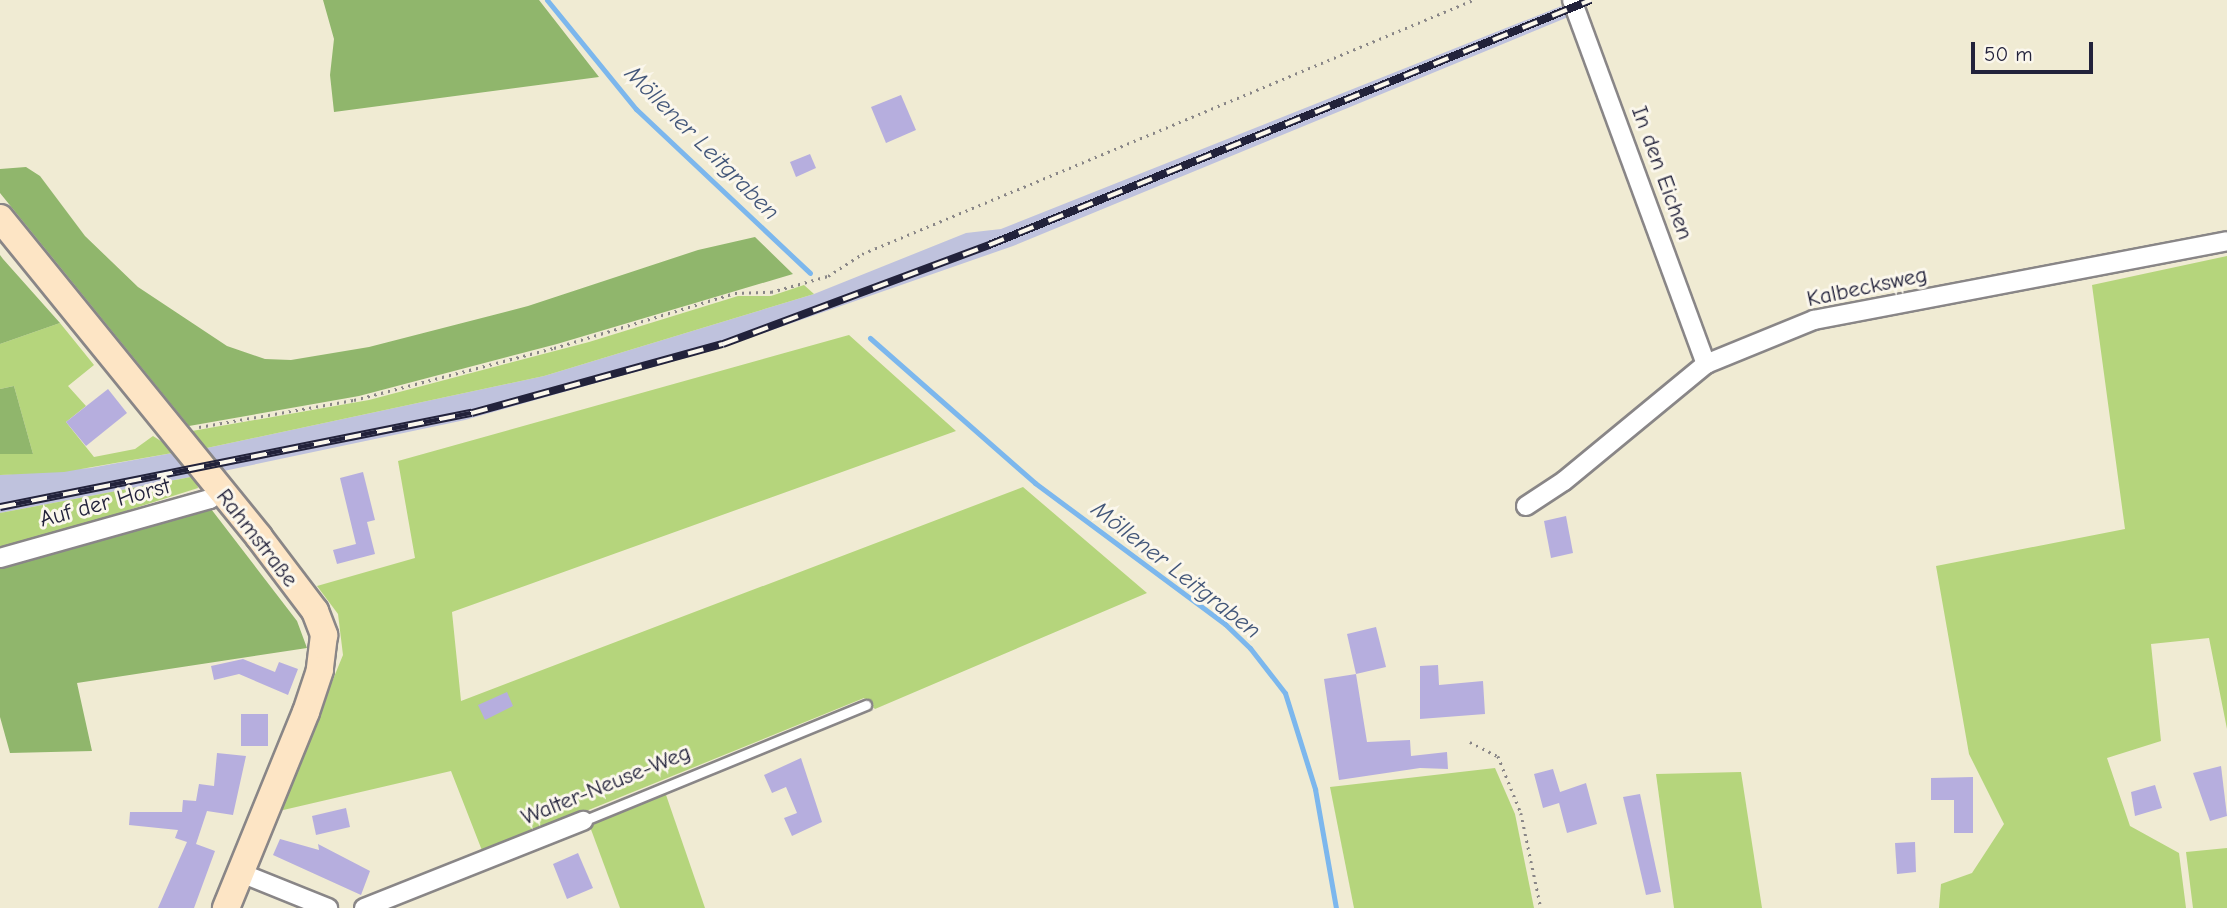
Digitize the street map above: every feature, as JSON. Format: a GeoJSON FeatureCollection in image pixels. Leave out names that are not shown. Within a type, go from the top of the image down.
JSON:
{"type":"FeatureCollection","features":[{"type":"Feature","properties":{"kind":"main road","name":"Rahmstraße"},"geometry":{"type":"LineString","coordinates":[[0,218],[315,611],[324,635],[320,670],[306,712],[226,908]]}},
{"type":"Feature","properties":{"kind":"street","name":"In den Eichen"},"geometry":{"type":"LineString","coordinates":[[1572,0],[1706,364]]}},
{"type":"Feature","properties":{"kind":"street","name":"Kalbecksweg"},"geometry":{"type":"LineString","coordinates":[[1526,506],[1564,481],[1706,364],[1814,320],[2227,241]]}},
{"type":"Feature","properties":{"kind":"street","name":"Auf der Horst"},"geometry":{"type":"LineString","coordinates":[[0,558],[210,499],[220,491]]}},
{"type":"Feature","properties":{"kind":"street","name":"Walter-Neuse-Weg"},"geometry":{"type":"LineString","coordinates":[[363,908],[583,821]]}},
{"type":"Feature","properties":{"kind":"street"},"geometry":{"type":"LineString","coordinates":[[240,873],[328,908]]}},
{"type":"Feature","properties":{"kind":"lane","name":"Walter-Neuse-Weg"},"geometry":{"type":"LineString","coordinates":[[583,821],[866,705]]}},
{"type":"Feature","properties":{"kind":"path"},"geometry":{"type":"LineString","coordinates":[[179,438],[199,427],[354,400],[514,359],[735,293],[771,292],[828,276],[862,254],[1473,0]]}},
{"type":"Feature","properties":{"kind":"path"},"geometry":{"type":"LineString","coordinates":[[1470,742],[1498,756],[1521,813],[1541,908]]}},
{"type":"Feature","properties":{"kind":"shaded area"},"geometry":{"type":"Polygon","coordinates":[[[1569,3],[1573,15],[1013,246],[720,348],[465,420],[219,472],[202,449],[544,376],[814,294],[966,233],[1001,229],[1569,3]]]}},
{"type":"Feature","properties":{"kind":"shaded area"},"geometry":{"type":"Polygon","coordinates":[[[178,452],[196,476],[0,513],[0,475],[90,468],[178,452]]]}},
{"type":"Feature","properties":{"kind":"green space"},"geometry":{"type":"Polygon","coordinates":[[[323,0],[539,0],[599,77],[334,112],[330,75],[334,39],[323,0]]]}},
{"type":"Feature","properties":{"kind":"green space"},"geometry":{"type":"Polygon","coordinates":[[[26,167],[40,176],[85,236],[138,287],[227,346],[265,359],[291,360],[369,347],[528,306],[698,250],[755,237],[793,274],[557,344],[359,396],[189,426],[0,193],[0,169],[26,167]]]}},
{"type":"Feature","properties":{"kind":"green space"},"geometry":{"type":"Polygon","coordinates":[[[0,255],[3,259],[60,323],[0,344],[0,255]]]}},
{"type":"Feature","properties":{"kind":"green space"},"geometry":{"type":"Polygon","coordinates":[[[2227,256],[2227,729],[2209,638],[2151,644],[2161,741],[2107,758],[2130,826],[2179,853],[2186,908],[1939,908],[1941,884],[1972,873],[2004,824],[1969,754],[1936,566],[2125,529],[2092,285],[2227,256]]]}},
{"type":"Feature","properties":{"kind":"green space"},"geometry":{"type":"Polygon","coordinates":[[[804,285],[814,294],[544,376],[202,449],[192,431],[369,400],[589,342],[738,296],[771,296],[804,285]]]}},
{"type":"Feature","properties":{"kind":"green space"},"geometry":{"type":"Polygon","coordinates":[[[60,323],[94,365],[68,386],[86,406],[66,422],[94,457],[135,449],[153,436],[178,452],[64,472],[0,475],[0,454],[33,454],[14,386],[0,389],[0,344],[60,323]]]}},
{"type":"Feature","properties":{"kind":"green space"},"geometry":{"type":"Polygon","coordinates":[[[849,335],[956,431],[452,612],[461,701],[1023,487],[1147,593],[875,709],[864,698],[483,853],[451,771],[279,811],[343,655],[338,614],[317,586],[415,558],[398,461],[849,335]]]}},
{"type":"Feature","properties":{"kind":"green space"},"geometry":{"type":"Polygon","coordinates":[[[14,386],[33,454],[0,454],[0,389],[14,386]]]}},
{"type":"Feature","properties":{"kind":"green space"},"geometry":{"type":"Polygon","coordinates":[[[196,476],[198,488],[0,551],[0,513],[196,476]]]}},
{"type":"Feature","properties":{"kind":"green space"},"geometry":{"type":"Polygon","coordinates":[[[208,505],[297,621],[307,648],[77,683],[92,751],[10,753],[0,717],[0,562],[208,505]]]}},
{"type":"Feature","properties":{"kind":"green space"},"geometry":{"type":"Polygon","coordinates":[[[1495,768],[1515,814],[1534,908],[1354,908],[1330,787],[1495,768]]]}},
{"type":"Feature","properties":{"kind":"green space"},"geometry":{"type":"Polygon","coordinates":[[[1741,772],[1762,908],[1674,908],[1656,774],[1741,772]]]}},
{"type":"Feature","properties":{"kind":"green space"},"geometry":{"type":"Polygon","coordinates":[[[665,792],[705,908],[620,908],[589,824],[665,792]]]}},
{"type":"Feature","properties":{"kind":"green space"},"geometry":{"type":"Polygon","coordinates":[[[2227,848],[2227,908],[2193,908],[2186,852],[2227,848]]]}},
{"type":"Feature","properties":{"kind":"building"},"geometry":{"type":"Polygon","coordinates":[[[901,95],[916,130],[886,143],[871,107],[901,95]]]}},
{"type":"Feature","properties":{"kind":"building"},"geometry":{"type":"Polygon","coordinates":[[[810,154],[816,168],[796,177],[790,162],[810,154]]]}},
{"type":"Feature","properties":{"kind":"building"},"geometry":{"type":"Polygon","coordinates":[[[108,389],[127,413],[86,446],[66,422],[108,389]]]}},
{"type":"Feature","properties":{"kind":"building"},"geometry":{"type":"Polygon","coordinates":[[[363,472],[375,520],[367,522],[375,554],[337,564],[333,550],[356,544],[340,478],[363,472]]]}},
{"type":"Feature","properties":{"kind":"building"},"geometry":{"type":"Polygon","coordinates":[[[1566,516],[1573,553],[1551,558],[1544,521],[1566,516]]]}},
{"type":"Feature","properties":{"kind":"building"},"geometry":{"type":"Polygon","coordinates":[[[1376,627],[1386,667],[1356,674],[1347,634],[1376,627]]]}},
{"type":"Feature","properties":{"kind":"building"},"geometry":{"type":"Polygon","coordinates":[[[243,659],[275,672],[279,662],[298,669],[288,695],[239,674],[214,680],[211,666],[243,659]]]}},
{"type":"Feature","properties":{"kind":"building"},"geometry":{"type":"Polygon","coordinates":[[[1438,665],[1439,685],[1483,681],[1485,714],[1420,719],[1420,666],[1438,665]]]}},
{"type":"Feature","properties":{"kind":"building"},"geometry":{"type":"Polygon","coordinates":[[[1356,674],[1367,742],[1410,740],[1411,756],[1447,752],[1448,769],[1420,768],[1339,780],[1324,679],[1356,674]]]}},
{"type":"Feature","properties":{"kind":"building"},"geometry":{"type":"Polygon","coordinates":[[[507,692],[513,706],[485,720],[478,705],[507,692]]]}},
{"type":"Feature","properties":{"kind":"building"},"geometry":{"type":"Polygon","coordinates":[[[241,714],[268,714],[268,746],[241,746],[241,714]]]}},
{"type":"Feature","properties":{"kind":"building"},"geometry":{"type":"Polygon","coordinates":[[[217,753],[246,756],[233,815],[207,811],[196,844],[215,851],[194,908],[158,908],[187,842],[175,838],[178,830],[129,825],[130,812],[182,812],[183,800],[196,801],[199,784],[214,786],[217,753]]]}},
{"type":"Feature","properties":{"kind":"building"},"geometry":{"type":"Polygon","coordinates":[[[801,758],[822,822],[792,836],[784,818],[797,813],[786,787],[772,793],[764,775],[801,758]]]}},
{"type":"Feature","properties":{"kind":"building"},"geometry":{"type":"Polygon","coordinates":[[[2221,766],[2227,816],[2210,821],[2193,773],[2221,766]]]}},
{"type":"Feature","properties":{"kind":"building"},"geometry":{"type":"Polygon","coordinates":[[[1553,769],[1560,792],[1586,783],[1597,824],[1567,833],[1559,803],[1543,808],[1534,774],[1553,769]]]}},
{"type":"Feature","properties":{"kind":"building"},"geometry":{"type":"Polygon","coordinates":[[[1973,777],[1973,833],[1954,833],[1954,800],[1931,800],[1931,778],[1973,777]]]}},
{"type":"Feature","properties":{"kind":"building"},"geometry":{"type":"Polygon","coordinates":[[[2155,785],[2162,808],[2135,816],[2131,792],[2155,785]]]}},
{"type":"Feature","properties":{"kind":"building"},"geometry":{"type":"Polygon","coordinates":[[[1640,794],[1661,892],[1646,895],[1623,797],[1640,794]]]}},
{"type":"Feature","properties":{"kind":"building"},"geometry":{"type":"Polygon","coordinates":[[[346,808],[350,827],[316,835],[312,816],[346,808]]]}},
{"type":"Feature","properties":{"kind":"building"},"geometry":{"type":"Polygon","coordinates":[[[280,839],[319,850],[318,844],[370,871],[361,895],[273,855],[280,839]]]}},
{"type":"Feature","properties":{"kind":"building"},"geometry":{"type":"Polygon","coordinates":[[[1915,842],[1916,872],[1897,874],[1895,843],[1915,842]]]}},
{"type":"Feature","properties":{"kind":"building"},"geometry":{"type":"Polygon","coordinates":[[[578,853],[593,888],[567,899],[553,864],[578,853]]]}},
{"type":"Feature","properties":{"kind":"waterway","name":"Möllener Leitgraben"},"geometry":{"type":"LineString","coordinates":[[547,0],[636,109],[810,273]]}},
{"type":"Feature","properties":{"kind":"waterway","name":"Möllener Leitgraben"},"geometry":{"type":"LineString","coordinates":[[870,338],[1035,483],[1225,624],[1250,648],[1285,693],[1315,789],[1336,908]]}},
{"type":"Feature","properties":{"kind":"railway"},"geometry":{"type":"LineString","coordinates":[[0,507],[472,413],[723,344],[989,245],[1591,0]]}}]}
